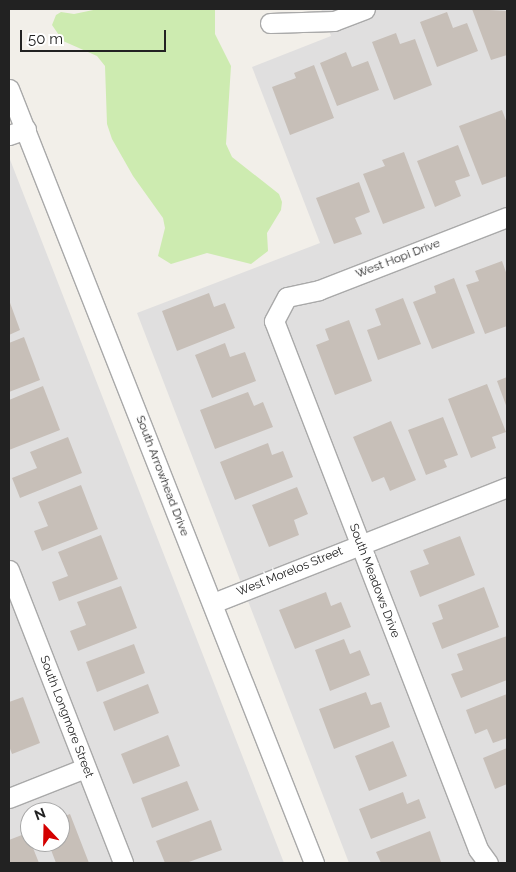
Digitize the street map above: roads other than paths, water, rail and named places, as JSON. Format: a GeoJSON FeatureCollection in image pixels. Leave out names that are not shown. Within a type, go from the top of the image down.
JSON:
{"type":"FeatureCollection","features":[{"type":"Feature","properties":{"kind":"street"},"geometry":{"type":"LineString","coordinates":[[270,23],[334,21],[365,9]]}},
{"type":"Feature","properties":{"kind":"street","name":"South Arrowhead Drive"},"geometry":{"type":"LineString","coordinates":[[9,89],[17,132],[213,603],[314,863]]}},
{"type":"Feature","properties":{"kind":"street","name":"West Hopi Drive"},"geometry":{"type":"LineString","coordinates":[[287,297],[319,290],[507,217]]}},
{"type":"Feature","properties":{"kind":"street","name":"South Meadows Drive"},"geometry":{"type":"LineString","coordinates":[[287,297],[274,321],[478,849],[488,863]]}},
{"type":"Feature","properties":{"kind":"street","name":"West Morelos Street"},"geometry":{"type":"LineString","coordinates":[[213,603],[507,487]]}},
{"type":"Feature","properties":{"kind":"street","name":"South Longmore Street"},"geometry":{"type":"LineString","coordinates":[[9,570],[123,863]]}},
{"type":"Feature","properties":{"kind":"street"},"geometry":{"type":"LineString","coordinates":[[9,798],[86,768]]}}]}
